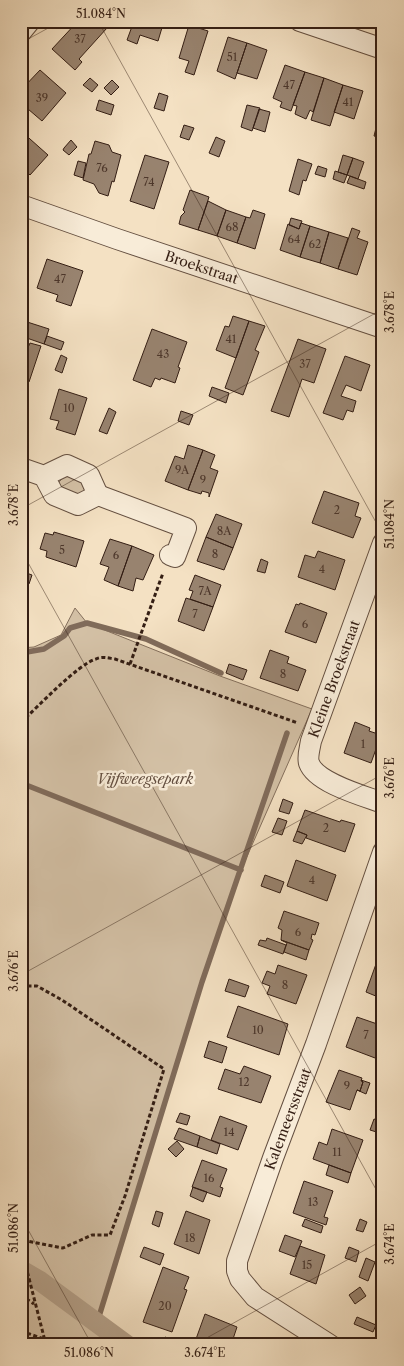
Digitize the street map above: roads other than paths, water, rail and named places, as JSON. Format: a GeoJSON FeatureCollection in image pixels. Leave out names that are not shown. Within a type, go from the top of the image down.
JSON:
{"type":"FeatureCollection","features":[{"type":"Feature","properties":{"kind":"street"},"geometry":{"type":"LineString","coordinates":[[21,32],[30,21]]}},
{"type":"Feature","properties":{"kind":"street"},"geometry":{"type":"LineString","coordinates":[[300,21],[382,47]]}},
{"type":"Feature","properties":{"kind":"street","name":"Broekstraat"},"geometry":{"type":"LineString","coordinates":[[21,205],[383,328]]}},
{"type":"Feature","properties":{"kind":"street"},"geometry":{"type":"LineString","coordinates":[[21,468],[44,476],[67,466],[89,475],[98,495],[186,528],[175,557],[170,555]]}},
{"type":"Feature","properties":{"kind":"street"},"geometry":{"type":"LineString","coordinates":[[44,476],[54,495],[78,505],[98,495]]}},
{"type":"Feature","properties":{"kind":"street","name":"Kleine Broekstraat"},"geometry":{"type":"LineString","coordinates":[[383,543],[315,729],[308,756],[313,770],[326,781],[383,803]]}},
{"type":"Feature","properties":{"kind":"street","name":"Kalemeersstraat"},"geometry":{"type":"LineString","coordinates":[[330,1345],[255,1297],[240,1279],[237,1261],[383,852]]}},
{"type":"Feature","properties":{"kind":"waterway"},"geometry":{"type":"LineString","coordinates":[[21,653],[44,649],[64,636],[70,628],[87,623],[146,639],[221,673]]}},
{"type":"Feature","properties":{"kind":"waterway"},"geometry":{"type":"LineString","coordinates":[[97,1323],[202,982],[287,733]]}},
{"type":"Feature","properties":{"kind":"waterway"},"geometry":{"type":"LineString","coordinates":[[21,783],[241,870]]}},
{"type":"Feature","properties":{"kind":"waterway"},"geometry":{"type":"LineString","coordinates":[[21,1270],[40,1281],[127,1345]]}},
{"type":"Feature","properties":{"kind":"park label","name":"Vijfweegsepark"},"geometry":{"type":"Point","coordinates":[145,779]}}]}
